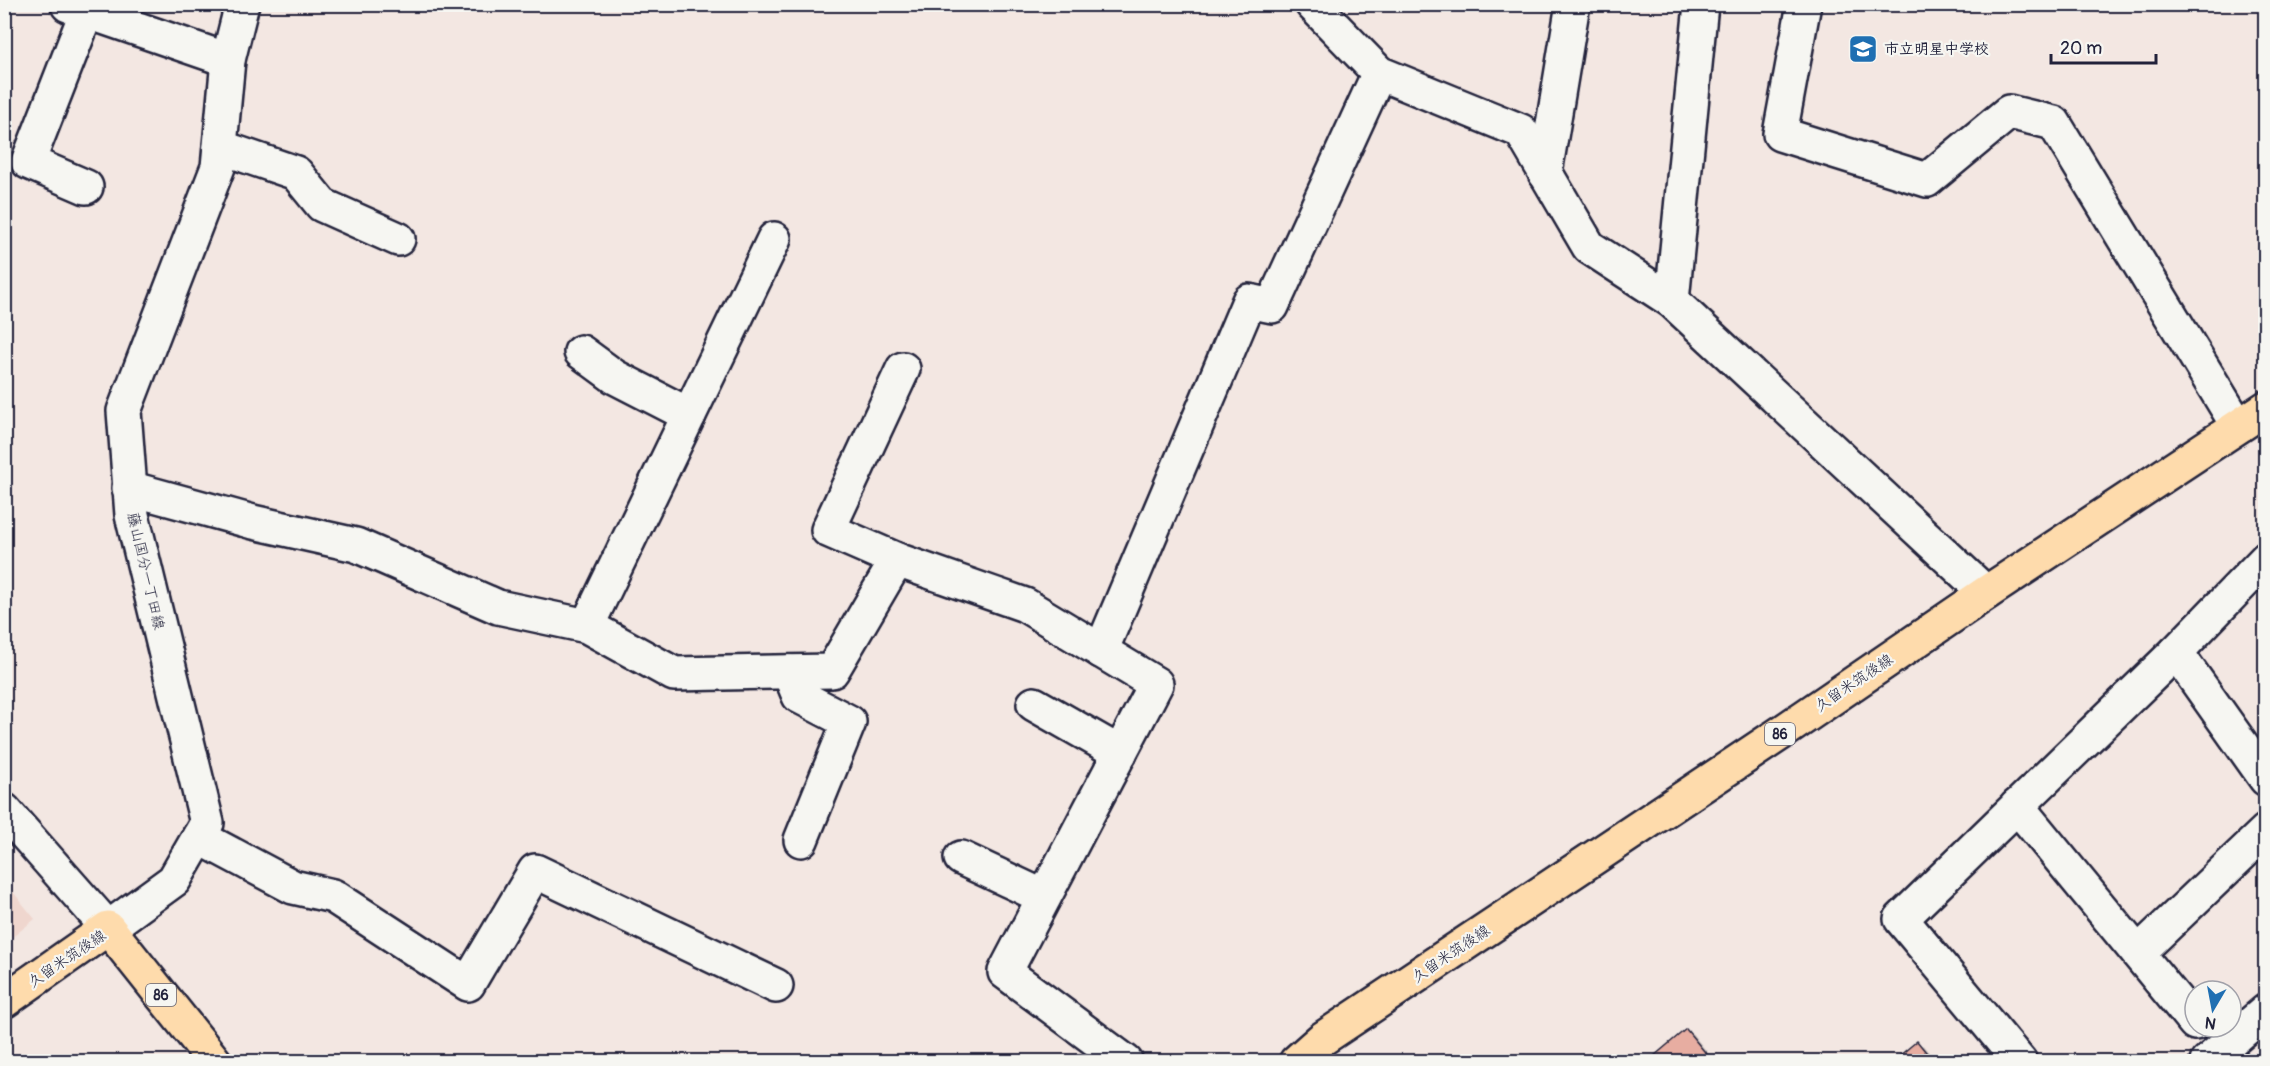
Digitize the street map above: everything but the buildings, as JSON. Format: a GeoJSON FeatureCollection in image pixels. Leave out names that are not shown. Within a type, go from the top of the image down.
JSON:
{"type":"FeatureCollection","features":[{"type":"Feature","properties":{"kind":"main road","name":"久留米筑後線"},"geometry":{"type":"LineString","coordinates":[[1296,1062],[1332,1033],[1986,593],[2257,415]]}},
{"type":"Feature","properties":{"kind":"main road","name":"久留米筑後線"},"geometry":{"type":"LineString","coordinates":[[4,1001],[108,928],[215,1062]]}},
{"type":"Feature","properties":{"kind":"street","name":"藤山国分一丁田線"},"geometry":{"type":"LineString","coordinates":[[108,928],[174,880],[207,823],[132,515],[124,411],[218,167],[228,60],[242,4]]}},
{"type":"Feature","properties":{"kind":"street"},"geometry":{"type":"LineString","coordinates":[[1312,4],[1378,73],[1521,131],[1589,247],[1672,301],[1986,593]]}},
{"type":"Feature","properties":{"kind":"street"},"geometry":{"type":"LineString","coordinates":[[1545,173],[1573,4]]}},
{"type":"Feature","properties":{"kind":"street"},"geometry":{"type":"LineString","coordinates":[[1672,301],[1701,4]]}},
{"type":"Feature","properties":{"kind":"street"},"geometry":{"type":"LineString","coordinates":[[1804,4],[1780,134],[1927,180],[2009,112],[2054,123],[2257,415]]}},
{"type":"Feature","properties":{"kind":"street"},"geometry":{"type":"LineString","coordinates":[[86,187],[28,162],[77,8],[228,60]]}},
{"type":"Feature","properties":{"kind":"street"},"geometry":{"type":"LineString","coordinates":[[1101,651],[1249,301],[1272,306],[1378,73]]}},
{"type":"Feature","properties":{"kind":"street"},"geometry":{"type":"LineString","coordinates":[[220,147],[296,173],[322,205],[398,239]]}},
{"type":"Feature","properties":{"kind":"street"},"geometry":{"type":"LineString","coordinates":[[587,626],[774,239]]}},
{"type":"Feature","properties":{"kind":"street"},"geometry":{"type":"LineString","coordinates":[[581,352],[615,377],[689,415]]}},
{"type":"Feature","properties":{"kind":"street"},"geometry":{"type":"LineString","coordinates":[[903,369],[828,530],[897,560],[1025,605],[1156,684],[1005,972],[1126,1062]]}},
{"type":"Feature","properties":{"kind":"street"},"geometry":{"type":"LineString","coordinates":[[129,488],[253,522],[356,544],[498,607],[587,626],[674,674],[832,671],[897,560]]}},
{"type":"Feature","properties":{"kind":"street"},"geometry":{"type":"LineString","coordinates":[[2020,1062],[1901,919],[2176,652],[2265,559]]}},
{"type":"Feature","properties":{"kind":"street"},"geometry":{"type":"LineString","coordinates":[[2176,652],[2265,779]]}},
{"type":"Feature","properties":{"kind":"street"},"geometry":{"type":"LineString","coordinates":[[789,672],[799,696],[849,722],[801,840]]}},
{"type":"Feature","properties":{"kind":"street"},"geometry":{"type":"LineString","coordinates":[[1034,704],[1120,753]]}},
{"type":"Feature","properties":{"kind":"street"},"geometry":{"type":"LineString","coordinates":[[2017,806],[2183,1008]]}},
{"type":"Feature","properties":{"kind":"street"},"geometry":{"type":"LineString","coordinates":[[4,810],[108,928]]}},
{"type":"Feature","properties":{"kind":"street"},"geometry":{"type":"LineString","coordinates":[[2138,953],[2265,831]]}},
{"type":"Feature","properties":{"kind":"street"},"geometry":{"type":"LineString","coordinates":[[199,837],[293,887],[333,896],[468,984],[535,871],[776,986]]}},
{"type":"Feature","properties":{"kind":"street"},"geometry":{"type":"LineString","coordinates":[[961,858],[1044,897]]}},
{"type":"Feature","properties":{"kind":"street"},"geometry":{"type":"LineString","coordinates":[[2208,1047],[2262,1021]]}},
{"type":"Feature","properties":{"kind":"shaded area"},"geometry":{"type":"Polygon","coordinates":[[[5,882],[35,919],[4,943],[5,882]]]}},
{"type":"Feature","properties":{"kind":"place","name":"市立明星中学校"},"geometry":{"type":"Point","coordinates":[1863,49]}}]}
